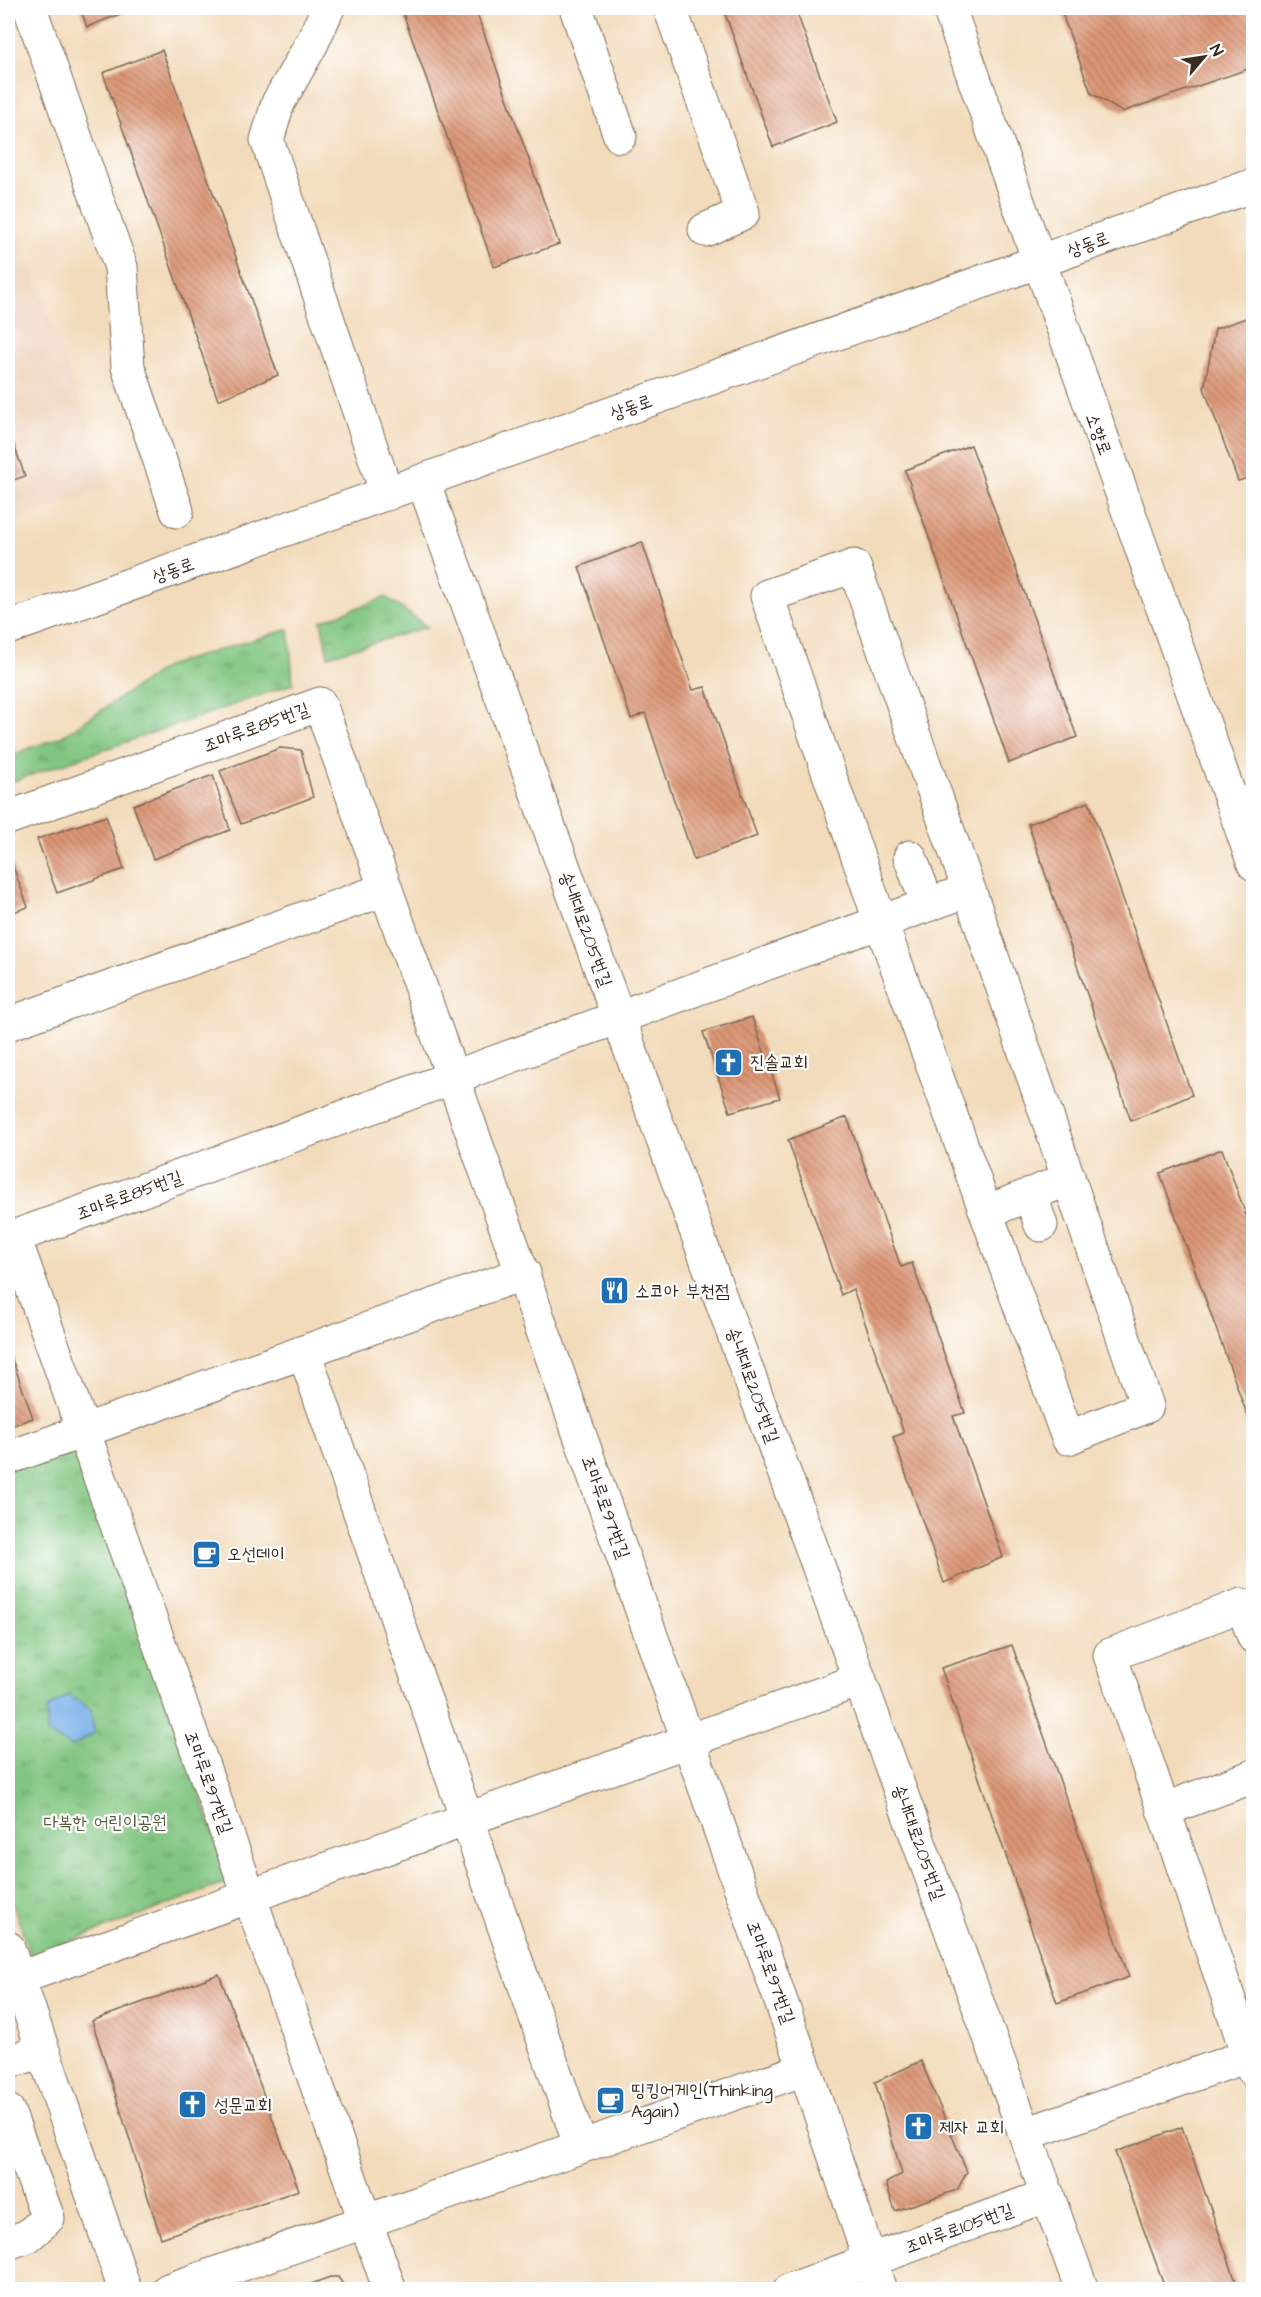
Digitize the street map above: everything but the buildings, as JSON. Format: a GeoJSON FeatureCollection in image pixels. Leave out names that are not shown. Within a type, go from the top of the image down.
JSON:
{"type":"FeatureCollection","features":[{"type":"Feature","properties":{"kind":"street"},"geometry":{"type":"LineString","coordinates":[[30,8],[121,267],[128,367],[177,511]]}},
{"type":"Feature","properties":{"kind":"street"},"geometry":{"type":"LineString","coordinates":[[328,8],[312,43],[278,103],[267,140],[387,494]]}},
{"type":"Feature","properties":{"kind":"street"},"geometry":{"type":"LineString","coordinates":[[576,8],[620,136]]}},
{"type":"Feature","properties":{"kind":"street"},"geometry":{"type":"LineString","coordinates":[[670,8],[743,213],[705,230]]}},
{"type":"Feature","properties":{"kind":"street","name":"소향로"},"geometry":{"type":"LineString","coordinates":[[949,8],[1253,860]]}},
{"type":"Feature","properties":{"kind":"street","name":"상동로"},"geometry":{"type":"LineString","coordinates":[[8,628],[1254,185]]}},
{"type":"Feature","properties":{"kind":"street","name":"송내대로205번길"},"geometry":{"type":"LineString","coordinates":[[423,481],[1082,2289]]}},
{"type":"Feature","properties":{"kind":"street"},"geometry":{"type":"LineString","coordinates":[[854,566],[969,890],[1147,1406],[1068,1438],[881,923],[767,596],[854,566]]}},
{"type":"Feature","properties":{"kind":"street","name":"조마루로85번길"},"geometry":{"type":"LineString","coordinates":[[8,818],[320,704],[454,1078]]}},
{"type":"Feature","properties":{"kind":"street"},"geometry":{"type":"LineString","coordinates":[[910,857],[928,905]]}},
{"type":"Feature","properties":{"kind":"street"},"geometry":{"type":"LineString","coordinates":[[8,1024],[386,889]]}},
{"type":"Feature","properties":{"kind":"street","name":"조마루로85번길"},"geometry":{"type":"LineString","coordinates":[[11,1238],[969,890]]}},
{"type":"Feature","properties":{"kind":"street","name":"조마루로97번길"},"geometry":{"type":"LineString","coordinates":[[454,1078],[806,2068],[875,2275]]}},
{"type":"Feature","properties":{"kind":"street"},"geometry":{"type":"LineString","coordinates":[[986,1212],[1069,1179]]}},
{"type":"Feature","properties":{"kind":"street"},"geometry":{"type":"LineString","coordinates":[[1030,1194],[1041,1225]]}},
{"type":"Feature","properties":{"kind":"street","name":"조마루로97번길"},"geometry":{"type":"LineString","coordinates":[[11,1238],[83,1431],[390,2289]]}},
{"type":"Feature","properties":{"kind":"street"},"geometry":{"type":"LineString","coordinates":[[8,1458],[524,1273]]}},
{"type":"Feature","properties":{"kind":"street"},"geometry":{"type":"LineString","coordinates":[[304,1352],[580,2148]]}},
{"type":"Feature","properties":{"kind":"street"},"geometry":{"type":"LineString","coordinates":[[1026,2134],[1250,2064],[1110,1655],[1242,1605],[1254,1637]]}},
{"type":"Feature","properties":{"kind":"street"},"geometry":{"type":"LineString","coordinates":[[125,2289],[43,2051],[11,1969],[250,1896],[860,1680]]}},
{"type":"Feature","properties":{"kind":"street"},"geometry":{"type":"LineString","coordinates":[[1163,1810],[1253,1779]]}},
{"type":"Feature","properties":{"kind":"street"},"geometry":{"type":"LineString","coordinates":[[8,2062],[43,2051]]}},
{"type":"Feature","properties":{"kind":"street"},"geometry":{"type":"LineString","coordinates":[[168,2289],[366,2223],[806,2068]]}},
{"type":"Feature","properties":{"kind":"street"},"geometry":{"type":"LineString","coordinates":[[8,2111],[16,2157],[48,2218],[28,2236],[8,2244]]}},
{"type":"Feature","properties":{"kind":"street","name":"조마루로105번길"},"geometry":{"type":"LineString","coordinates":[[790,2289],[875,2275],[1048,2195]]}},
{"type":"Feature","properties":{"kind":"shaded area"},"geometry":{"type":"Polygon","coordinates":[[[8,203],[111,486],[8,523],[8,203]]]}},
{"type":"Feature","properties":{"kind":"green space"},"geometry":{"type":"Polygon","coordinates":[[[386,597],[427,627],[328,656],[321,621],[386,597]]]}},
{"type":"Feature","properties":{"kind":"green space"},"geometry":{"type":"Polygon","coordinates":[[[289,629],[293,684],[8,783],[8,756],[61,737],[169,665],[289,629]]]}},
{"type":"Feature","properties":{"kind":"green space","name":"다복한 어린이공원"},"geometry":{"type":"Polygon","coordinates":[[[74,1444],[231,1881],[31,1956],[8,1890],[8,1469],[74,1444]]]}},
{"type":"Feature","properties":{"kind":"water"},"geometry":{"type":"Polygon","coordinates":[[[69,1695],[91,1710],[94,1733],[72,1747],[47,1733],[47,1709],[69,1695]]]}},
{"type":"Feature","properties":{"kind":"place","name":"진솔교회"},"geometry":{"type":"Point","coordinates":[729,1062]}},
{"type":"Feature","properties":{"kind":"place","name":"소코아 부천점"},"geometry":{"type":"Point","coordinates":[614,1291]}},
{"type":"Feature","properties":{"kind":"place","name":"오선데이"},"geometry":{"type":"Point","coordinates":[206,1554]}},
{"type":"Feature","properties":{"kind":"place","name":"띵킹어게인(Thinking Again)"},"geometry":{"type":"Point","coordinates":[610,2100]}},
{"type":"Feature","properties":{"kind":"place","name":"성문교회"},"geometry":{"type":"Point","coordinates":[193,2105]}},
{"type":"Feature","properties":{"kind":"place","name":"제자 교회"},"geometry":{"type":"Point","coordinates":[918,2127]}}]}
